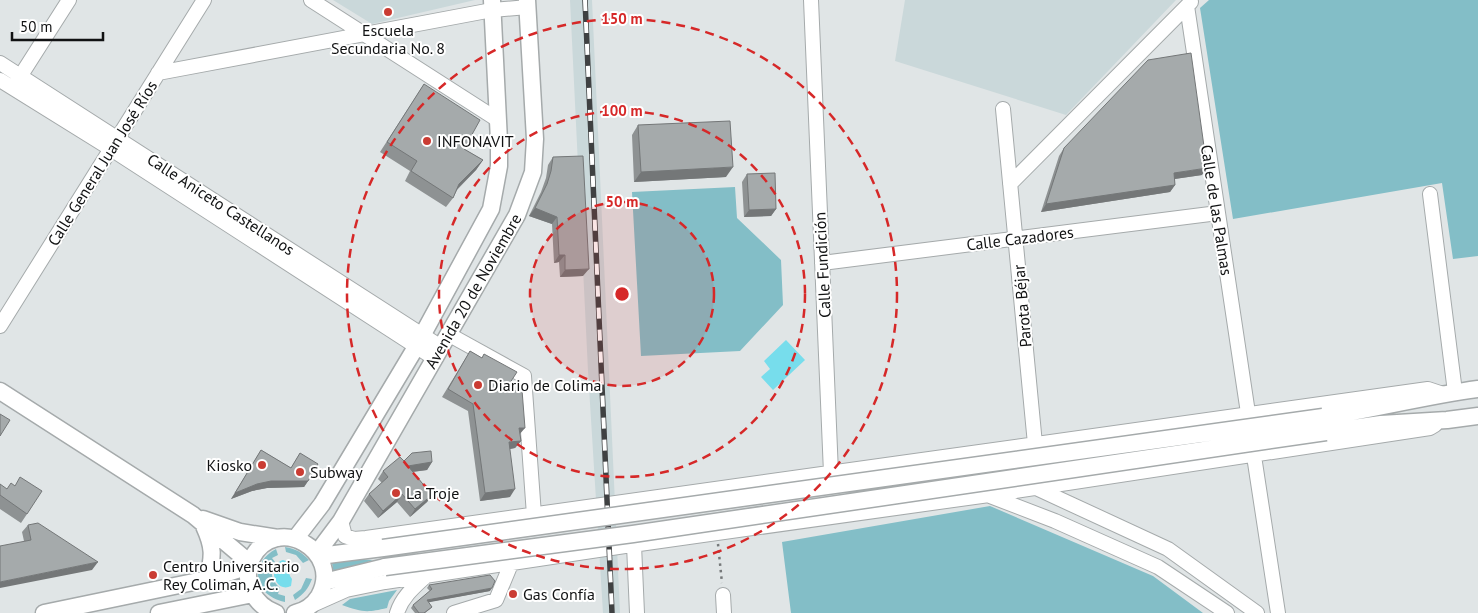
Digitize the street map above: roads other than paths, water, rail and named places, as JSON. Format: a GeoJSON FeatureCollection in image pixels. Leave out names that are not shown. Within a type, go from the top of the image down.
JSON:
{"type":"FeatureCollection","features":[{"type":"Feature","properties":{"kind":"main road","name":"Avenida 20 de Noviembre"},"geometry":{"type":"LineString","coordinates":[[318,555],[341,521],[517,215],[533,172],[535,139],[528,4]]}},
{"type":"Feature","properties":{"kind":"main road","name":"Avenida 20 de Noviembre"},"geometry":{"type":"LineString","coordinates":[[295,539],[322,504],[419,341],[491,209],[499,166],[492,5]]}},
{"type":"Feature","properties":{"kind":"main road"},"geometry":{"type":"LineString","coordinates":[[324,582],[385,568],[643,532],[1325,424],[1378,408],[1478,388]]}},
{"type":"Feature","properties":{"kind":"main road"},"geometry":{"type":"LineString","coordinates":[[0,391],[198,519],[250,564]]}},
{"type":"Feature","properties":{"kind":"main road"},"geometry":{"type":"LineString","coordinates":[[318,555],[1325,424],[1382,424],[1478,416]]}},
{"type":"Feature","properties":{"kind":"main road"},"geometry":{"type":"LineString","coordinates":[[198,519],[240,532],[295,539],[303,542],[318,555],[323,568],[324,582],[316,600],[301,612]]}},
{"type":"Feature","properties":{"kind":"main road"},"geometry":{"type":"LineString","coordinates":[[198,519],[212,543],[208,579]]}},
{"type":"Feature","properties":{"kind":"main road"},"geometry":{"type":"LineString","coordinates":[[254,602],[248,575],[250,564],[254,556],[264,545],[278,538]]}},
{"type":"Feature","properties":{"kind":"main road"},"geometry":{"type":"LineString","coordinates":[[44,613],[208,579],[250,564]]}},
{"type":"Feature","properties":{"kind":"main road"},"geometry":{"type":"LineString","coordinates":[[160,613],[254,602],[276,613]]}},
{"type":"Feature","properties":{"kind":"street"},"geometry":{"type":"LineString","coordinates":[[17,82],[69,0]]}},
{"type":"Feature","properties":{"kind":"street","name":"Calle General Juan José Ríos"},"geometry":{"type":"LineString","coordinates":[[0,326],[204,0]]}},
{"type":"Feature","properties":{"kind":"street"},"geometry":{"type":"LineString","coordinates":[[311,0],[498,120]]}},
{"type":"Feature","properties":{"kind":"street","name":"Calle Fundición"},"geometry":{"type":"LineString","coordinates":[[811,0],[831,473]]}},
{"type":"Feature","properties":{"kind":"street"},"geometry":{"type":"LineString","coordinates":[[1010,184],[1190,3]]}},
{"type":"Feature","properties":{"kind":"street","name":"Calle de las Palmas"},"geometry":{"type":"LineString","coordinates":[[1190,3],[1218,213],[1248,413]]}},
{"type":"Feature","properties":{"kind":"street"},"geometry":{"type":"LineString","coordinates":[[158,74],[364,34],[492,5],[528,4]]}},
{"type":"Feature","properties":{"kind":"street","name":"Calle Aniceto Castellanos"},"geometry":{"type":"LineString","coordinates":[[0,63],[17,82],[419,341],[441,346],[524,376],[534,515]]}},
{"type":"Feature","properties":{"kind":"street","name":"Calle Aniceto Castellanos"},"geometry":{"type":"LineString","coordinates":[[0,80],[17,82]]}},
{"type":"Feature","properties":{"kind":"street","name":"Parota Béjar"},"geometry":{"type":"LineString","coordinates":[[1003,109],[1035,444]]}},
{"type":"Feature","properties":{"kind":"street"},"geometry":{"type":"LineString","coordinates":[[341,521],[345,536],[354,539],[575,510],[1248,413],[1428,389],[1449,393],[1430,194]]}},
{"type":"Feature","properties":{"kind":"street","name":"Calle Cazadores"},"geometry":{"type":"LineString","coordinates":[[822,263],[1218,213]]}},
{"type":"Feature","properties":{"kind":"street"},"geometry":{"type":"LineString","coordinates":[[301,612],[346,590],[426,576],[1254,456],[1430,428],[1447,420]]}},
{"type":"Feature","properties":{"kind":"street"},"geometry":{"type":"LineString","coordinates":[[1254,456],[1278,613]]}},
{"type":"Feature","properties":{"kind":"street"},"geometry":{"type":"LineString","coordinates":[[1036,488],[1168,549],[1257,613]]}},
{"type":"Feature","properties":{"kind":"street"},"geometry":{"type":"LineString","coordinates":[[989,495],[1055,521],[1158,567],[1227,613]]}},
{"type":"Feature","properties":{"kind":"street"},"geometry":{"type":"LineString","coordinates":[[621,503],[615,511],[615,530],[618,538],[630,546]]}},
{"type":"Feature","properties":{"kind":"street"},"geometry":{"type":"LineString","coordinates":[[575,510],[584,514],[590,523],[591,533],[587,546],[578,554]]}},
{"type":"Feature","properties":{"kind":"street"},"geometry":{"type":"LineString","coordinates":[[630,546],[637,613]]}},
{"type":"Feature","properties":{"kind":"street"},"geometry":{"type":"LineString","coordinates":[[1158,567],[1168,549]]}},
{"type":"Feature","properties":{"kind":"street"},"geometry":{"type":"LineString","coordinates":[[454,613],[496,600],[511,564]]}},
{"type":"Feature","properties":{"kind":"street"},"geometry":{"type":"LineString","coordinates":[[398,613],[399,606],[406,595],[426,576]]}},
{"type":"Feature","properties":{"kind":"street"},"geometry":{"type":"LineString","coordinates":[[723,595],[724,613]]}},
{"type":"Feature","properties":{"kind":"railway"},"geometry":{"type":"LineString","coordinates":[[585,0],[612,613]]}},
{"type":"Feature","properties":{"kind":"place","name":"Escuela Secundaria No. 8"},"geometry":{"type":"Point","coordinates":[388,12]}},
{"type":"Feature","properties":{"kind":"place","name":"INFONAVIT"},"geometry":{"type":"Point","coordinates":[427,141]}},
{"type":"Feature","properties":{"kind":"place","name":"Diario de Colima"},"geometry":{"type":"Point","coordinates":[478,385]}},
{"type":"Feature","properties":{"kind":"place","name":"Kiosko"},"geometry":{"type":"Point","coordinates":[262,465]}},
{"type":"Feature","properties":{"kind":"place","name":"Subway"},"geometry":{"type":"Point","coordinates":[300,472]}},
{"type":"Feature","properties":{"kind":"place","name":"La Troje"},"geometry":{"type":"Point","coordinates":[396,493]}},
{"type":"Feature","properties":{"kind":"place","name":"Centro Universitario Rey Coliman, A.C."},"geometry":{"type":"Point","coordinates":[153,575]}},
{"type":"Feature","properties":{"kind":"place","name":"Gas Confía"},"geometry":{"type":"Point","coordinates":[513,594]}}]}
